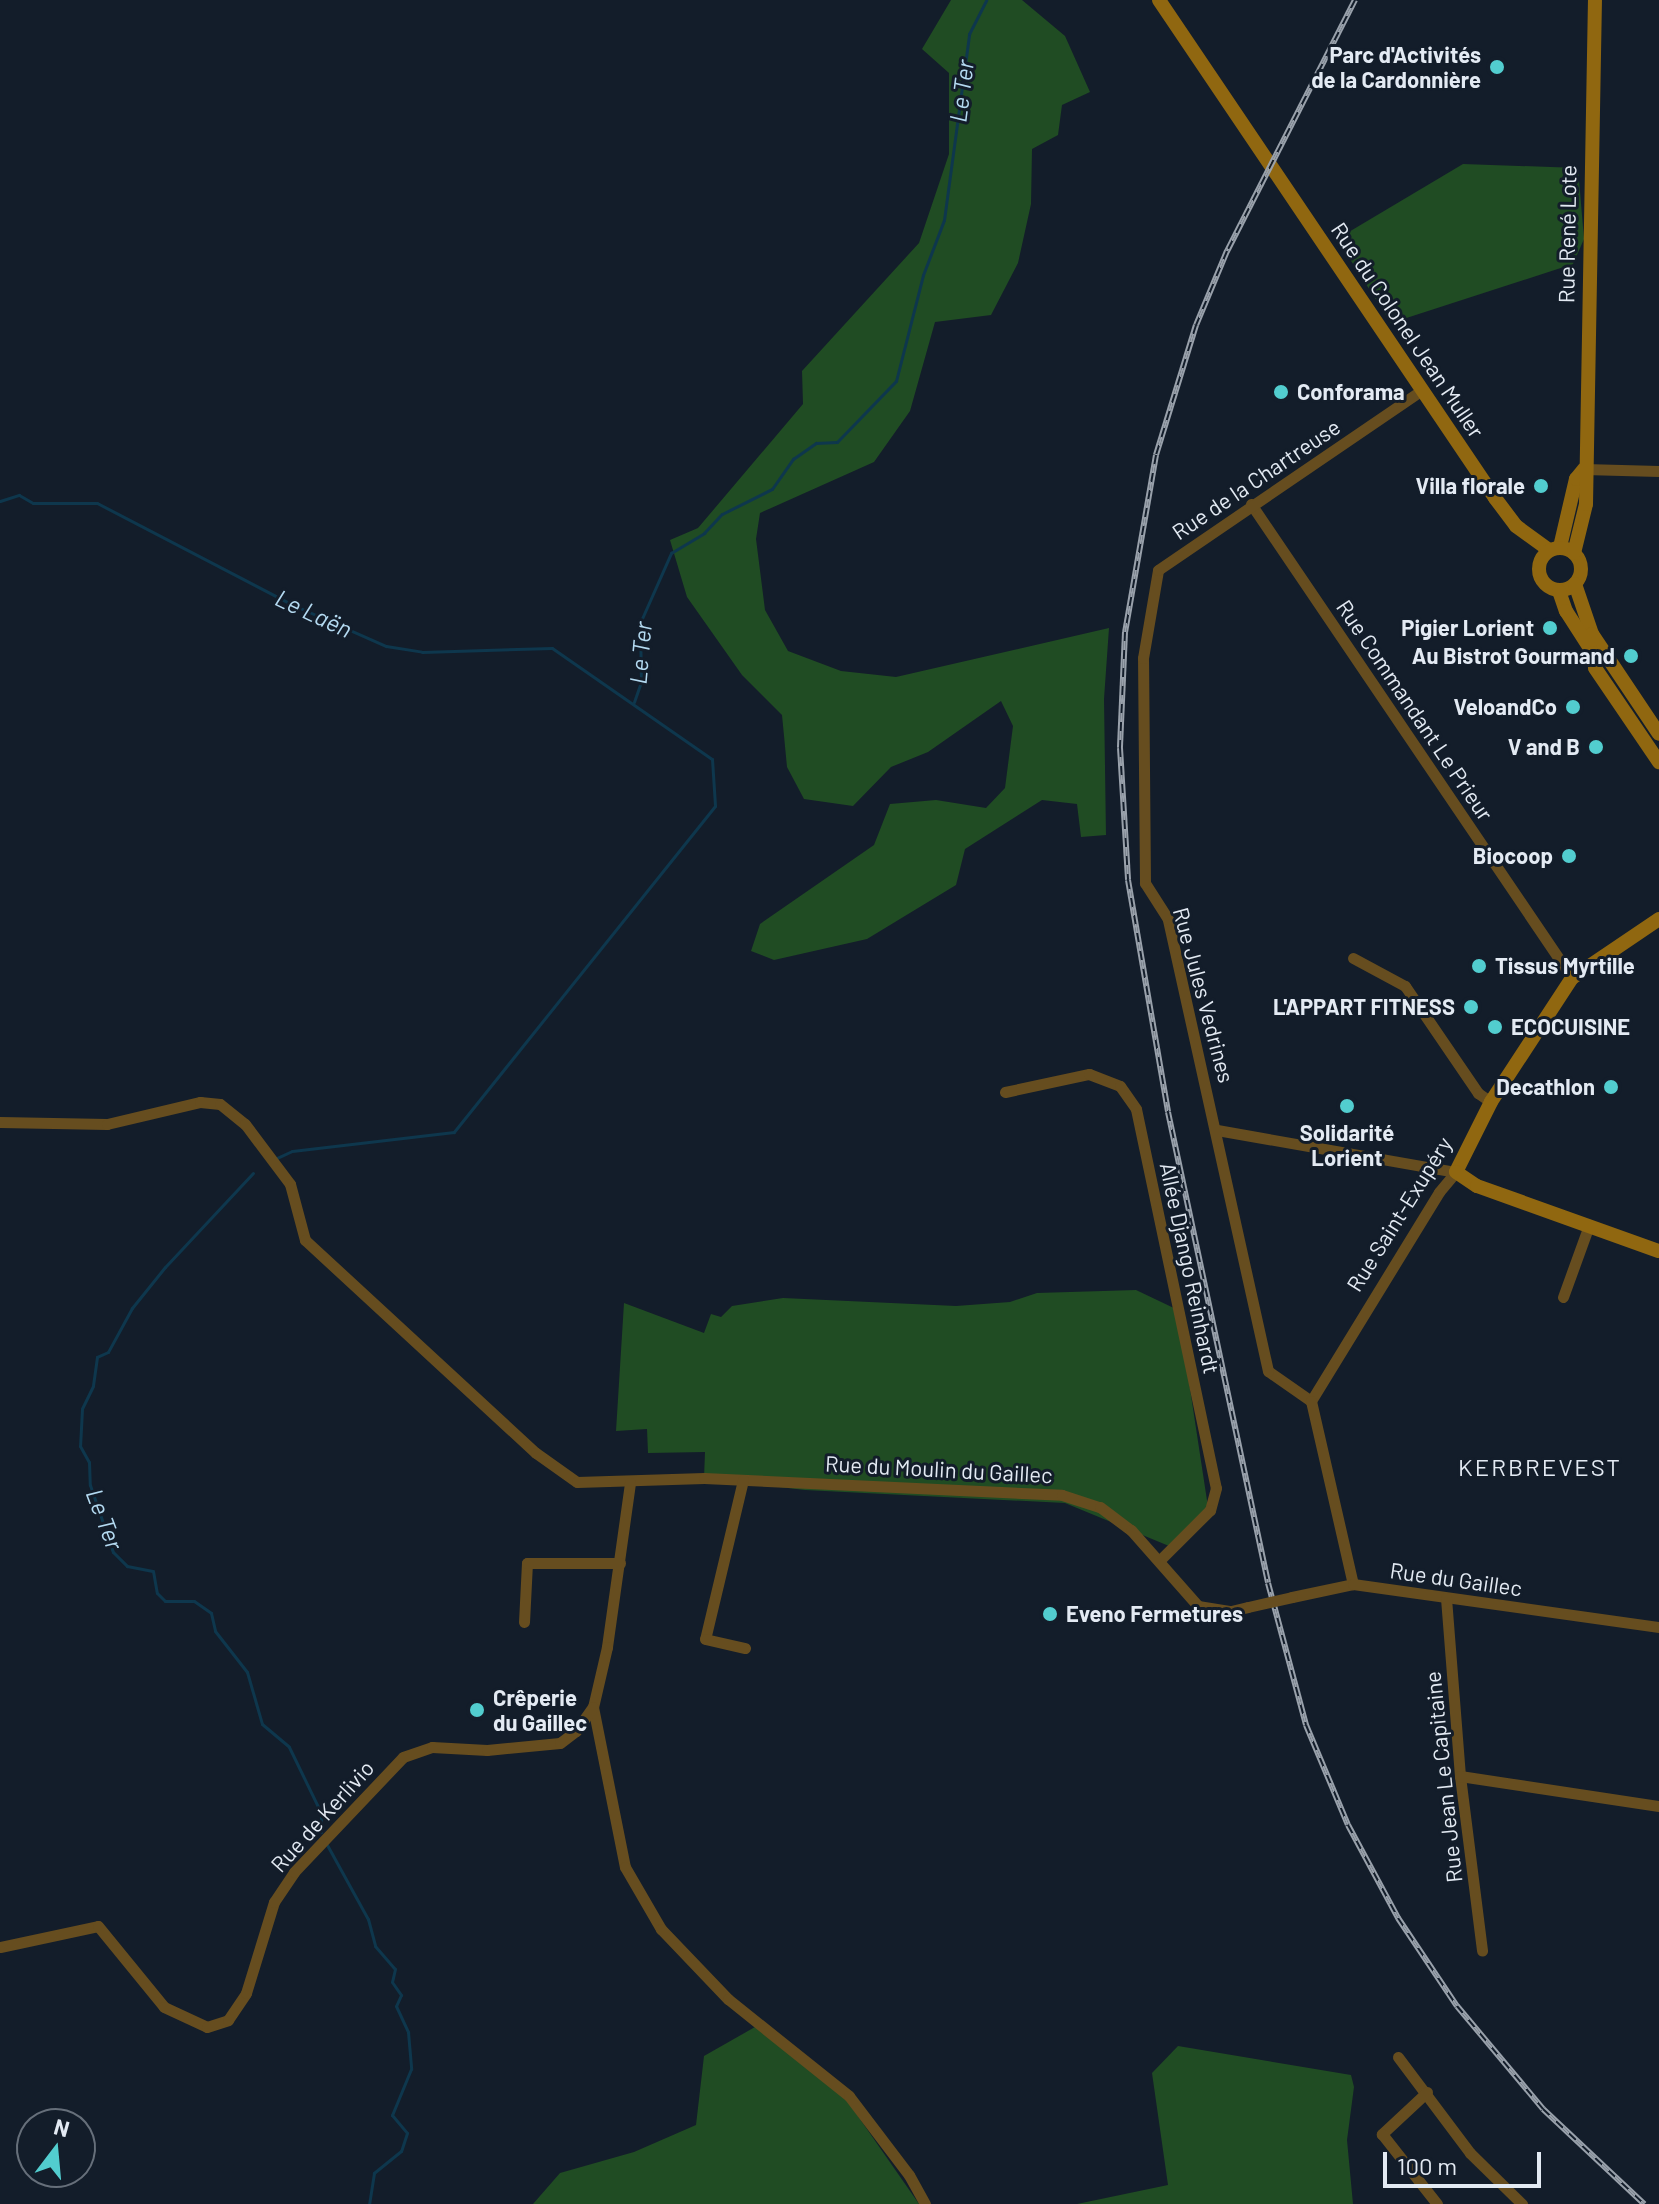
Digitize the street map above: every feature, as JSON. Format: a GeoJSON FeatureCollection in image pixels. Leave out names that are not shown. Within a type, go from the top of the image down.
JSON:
{"type":"FeatureCollection","features":[{"type":"Feature","properties":{"kind":"main road","name":"Rue du Colonel Jean Muller"},"geometry":{"type":"LineString","coordinates":[[1159,0],[1516,526],[1538,566]]}},
{"type":"Feature","properties":{"kind":"main road","name":"Rue René Lote"},"geometry":{"type":"LineString","coordinates":[[1561,550],[1576,479],[1584,469],[1595,0]]}},
{"type":"Feature","properties":{"kind":"main road","name":"Rue du Colonel Jean Muller"},"geometry":{"type":"LineString","coordinates":[[1516,526],[1561,550]]}},
{"type":"Feature","properties":{"kind":"main road"},"geometry":{"type":"LineString","coordinates":[[1659,734],[1592,634],[1575,584],[1582,568],[1561,550],[1538,566],[1543,583],[1559,591],[1566,611],[1593,653],[1595,668],[1659,762]]}},
{"type":"Feature","properties":{"kind":"main road"},"geometry":{"type":"LineString","coordinates":[[1559,591],[1575,584]]}},
{"type":"Feature","properties":{"kind":"main road","name":"Rue Saint-Exupéry"},"geometry":{"type":"LineString","coordinates":[[1456,1172],[1491,1102],[1572,978],[1659,919]]}},
{"type":"Feature","properties":{"kind":"main road"},"geometry":{"type":"LineString","coordinates":[[1456,1172],[1477,1186],[1659,1251]]}},
{"type":"Feature","properties":{"kind":"street","name":"Rue de la Chartreuse"},"geometry":{"type":"LineString","coordinates":[[1155,577],[1251,504],[1422,390]]}},
{"type":"Feature","properties":{"kind":"street"},"geometry":{"type":"LineString","coordinates":[[1584,469],[1659,471]]}},
{"type":"Feature","properties":{"kind":"street","name":"Rue Commandant Le Prieur"},"geometry":{"type":"LineString","coordinates":[[1251,504],[1572,978]]}},
{"type":"Feature","properties":{"kind":"street","name":"Rue Jules Vedrines"},"geometry":{"type":"LineString","coordinates":[[1155,577],[1142,674],[1145,883],[1168,919],[1268,1371],[1311,1401]]}},
{"type":"Feature","properties":{"kind":"street"},"geometry":{"type":"LineString","coordinates":[[1353,958],[1405,986],[1478,1093],[1491,1102]]}},
{"type":"Feature","properties":{"kind":"street","name":"Allée Django Reinhardt"},"geometry":{"type":"LineString","coordinates":[[1005,1092],[1089,1074],[1120,1086],[1136,1109],[1216,1488],[1210,1510],[1160,1560]]}},
{"type":"Feature","properties":{"kind":"street","name":"Rue du Moulin du Gaillec"},"geometry":{"type":"LineString","coordinates":[[0,1122],[107,1124],[200,1102],[220,1104],[245,1124],[290,1184],[305,1240],[536,1453],[577,1482],[743,1480],[1062,1495],[1110,1513],[1160,1560],[1191,1600],[1206,1610],[1248,1607]]}},
{"type":"Feature","properties":{"kind":"street"},"geometry":{"type":"LineString","coordinates":[[1217,1130],[1456,1172]]}},
{"type":"Feature","properties":{"kind":"street","name":"Rue Saint-Exupéry"},"geometry":{"type":"LineString","coordinates":[[1311,1401],[1439,1192],[1456,1172]]}},
{"type":"Feature","properties":{"kind":"street"},"geometry":{"type":"LineString","coordinates":[[1563,1297],[1589,1225]]}},
{"type":"Feature","properties":{"kind":"street"},"geometry":{"type":"LineString","coordinates":[[1311,1401],[1353,1584]]}},
{"type":"Feature","properties":{"kind":"street"},"geometry":{"type":"LineString","coordinates":[[743,1480],[705,1639],[745,1648]]}},
{"type":"Feature","properties":{"kind":"street"},"geometry":{"type":"LineString","coordinates":[[630,1483],[620,1563],[593,1707],[625,1867],[638,1895],[661,1929],[728,1999],[849,2096],[909,2175],[925,2204]]}},
{"type":"Feature","properties":{"kind":"street"},"geometry":{"type":"LineString","coordinates":[[524,1622],[527,1563],[620,1563]]}},
{"type":"Feature","properties":{"kind":"street","name":"Rue du Gaillec"},"geometry":{"type":"LineString","coordinates":[[1248,1607],[1353,1584],[1659,1627]]}},
{"type":"Feature","properties":{"kind":"street","name":"Rue Jean Le Capitaine"},"geometry":{"type":"LineString","coordinates":[[1446,1598],[1460,1776],[1482,1951]]}},
{"type":"Feature","properties":{"kind":"street","name":"Rue de Kerlivio"},"geometry":{"type":"LineString","coordinates":[[0,1947],[98,1926],[164,2007],[207,2027],[228,2020],[246,1993],[274,1902],[294,1872],[403,1757],[432,1747],[487,1750],[560,1743],[576,1731],[593,1707]]}},
{"type":"Feature","properties":{"kind":"street"},"geometry":{"type":"LineString","coordinates":[[1460,1776],[1659,1806]]}},
{"type":"Feature","properties":{"kind":"street"},"geometry":{"type":"LineString","coordinates":[[1398,2057],[1470,2153],[1522,2204]]}},
{"type":"Feature","properties":{"kind":"street"},"geometry":{"type":"LineString","coordinates":[[1430,2096],[1382,2134],[1437,2204]]}},
{"type":"Feature","properties":{"kind":"green space"},"geometry":{"type":"Polygon","coordinates":[[[951,0],[1022,0],[1065,36],[1090,92],[1062,105],[1058,135],[1032,149],[1031,204],[1018,263],[991,315],[935,322],[910,411],[874,462],[760,513],[756,539],[765,610],[788,651],[841,671],[896,677],[1109,628],[1104,699],[1106,835],[1081,837],[1077,804],[1042,800],[965,849],[956,885],[867,939],[774,960],[751,951],[760,924],[874,845],[890,804],[936,800],[986,808],[1005,788],[1013,726],[1001,701],[928,752],[891,767],[853,806],[804,799],[787,767],[782,715],[742,675],[687,597],[670,540],[698,528],[803,404],[802,371],[919,243],[949,154],[949,73],[922,49],[951,0]]]}},
{"type":"Feature","properties":{"kind":"green space"},"geometry":{"type":"Polygon","coordinates":[[[1463,164],[1578,168],[1584,239],[1573,264],[1391,323],[1337,239],[1463,164]]]}},
{"type":"Feature","properties":{"kind":"green space"},"geometry":{"type":"Polygon","coordinates":[[[1136,1290],[1178,1310],[1208,1507],[1169,1546],[1065,1503],[805,1490],[704,1478],[705,1452],[648,1453],[647,1429],[616,1431],[624,1303],[704,1333],[711,1314],[721,1317],[732,1306],[783,1298],[956,1306],[1010,1302],[1037,1293],[1136,1290]]]}},
{"type":"Feature","properties":{"kind":"green space"},"geometry":{"type":"Polygon","coordinates":[[[755,2027],[846,2099],[919,2204],[533,2204],[560,2173],[634,2152],[696,2125],[704,2056],[755,2027]]]}},
{"type":"Feature","properties":{"kind":"green space"},"geometry":{"type":"Polygon","coordinates":[[[1178,2046],[1351,2075],[1354,2087],[1347,2140],[1353,2204],[1077,2204],[1168,2185],[1152,2073],[1178,2046]]]}},
{"type":"Feature","properties":{"kind":"waterway","name":"Le Ter"},"geometry":{"type":"LineString","coordinates":[[634,702],[641,682],[640,623],[671,553],[704,533],[722,514],[772,489],[793,459],[816,443],[837,442],[896,381],[923,275],[944,220],[969,34],[986,0]]}},
{"type":"Feature","properties":{"kind":"waterway","name":"Le Ter"},"geometry":{"type":"LineString","coordinates":[[0,501],[19,495],[33,503],[97,503],[291,604],[386,646],[422,652],[552,648],[712,759],[715,806],[454,1132],[292,1151],[277,1158]]}},
{"type":"Feature","properties":{"kind":"waterway","name":"Le Ter"},"geometry":{"type":"LineString","coordinates":[[253,1173],[165,1267],[132,1308],[108,1352],[97,1357],[93,1386],[82,1409],[80,1446],[89,1462],[90,1485],[113,1552],[127,1566],[153,1571],[157,1593],[165,1601],[194,1601],[211,1613],[215,1631],[247,1672],[262,1724],[289,1747],[321,1813],[321,1832]]}},
{"type":"Feature","properties":{"kind":"waterway","name":"Le Ter"},"geometry":{"type":"LineString","coordinates":[[326,1843],[368,1919],[375,1946],[395,1969],[392,1982],[401,1995],[396,2006],[408,2032],[411,2069],[392,2115],[407,2133],[401,2151],[374,2173],[369,2204]]}},
{"type":"Feature","properties":{"kind":"railway"},"geometry":{"type":"LineString","coordinates":[[1355,0],[1227,251],[1196,325],[1156,455],[1125,632],[1120,748],[1128,880],[1168,1112],[1268,1583],[1306,1725],[1348,1825],[1398,1918],[1457,2006],[1543,2109],[1644,2204]]}},
{"type":"Feature","properties":{"kind":"place","name":"Parc d'Activités de la Cardonnière"},"geometry":{"type":"Point","coordinates":[1497,67]}},
{"type":"Feature","properties":{"kind":"place","name":"Conforama"},"geometry":{"type":"Point","coordinates":[1281,392]}},
{"type":"Feature","properties":{"kind":"place","name":"Villa florale"},"geometry":{"type":"Point","coordinates":[1541,486]}},
{"type":"Feature","properties":{"kind":"place","name":"Pigier Lorient"},"geometry":{"type":"Point","coordinates":[1550,628]}},
{"type":"Feature","properties":{"kind":"place","name":"Au Bistrot Gourmand"},"geometry":{"type":"Point","coordinates":[1631,656]}},
{"type":"Feature","properties":{"kind":"place","name":"VeloandCo"},"geometry":{"type":"Point","coordinates":[1573,707]}},
{"type":"Feature","properties":{"kind":"place","name":"V and B"},"geometry":{"type":"Point","coordinates":[1596,747]}},
{"type":"Feature","properties":{"kind":"place","name":"Biocoop"},"geometry":{"type":"Point","coordinates":[1569,856]}},
{"type":"Feature","properties":{"kind":"place","name":"Tissus Myrtille"},"geometry":{"type":"Point","coordinates":[1479,966]}},
{"type":"Feature","properties":{"kind":"place","name":"L'APPART FITNESS"},"geometry":{"type":"Point","coordinates":[1471,1007]}},
{"type":"Feature","properties":{"kind":"place","name":"ECOCUISINE"},"geometry":{"type":"Point","coordinates":[1495,1027]}},
{"type":"Feature","properties":{"kind":"place","name":"Decathlon"},"geometry":{"type":"Point","coordinates":[1611,1087]}},
{"type":"Feature","properties":{"kind":"place","name":"Solidarité Lorient"},"geometry":{"type":"Point","coordinates":[1347,1106]}},
{"type":"Feature","properties":{"kind":"place","name":"Eveno Fermetures"},"geometry":{"type":"Point","coordinates":[1050,1614]}},
{"type":"Feature","properties":{"kind":"place","name":"Crêperie du Gaillec"},"geometry":{"type":"Point","coordinates":[477,1710]}},
{"type":"Feature","properties":{"kind":"district","name":"KERBREVEST"},"geometry":{"type":"Point","coordinates":[1540,1467]}},
{"type":"Feature","properties":{"kind":"water label","name":"Le Laën"},"geometry":{"type":"Point","coordinates":[314,613]}}]}
